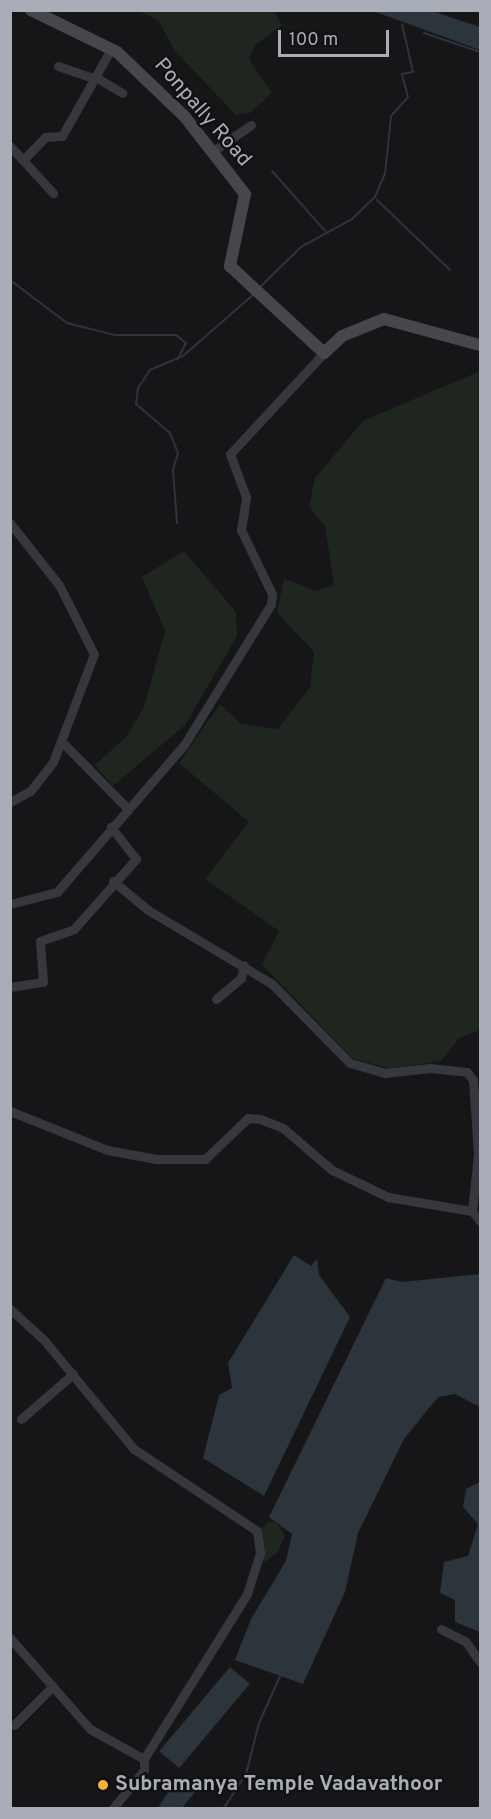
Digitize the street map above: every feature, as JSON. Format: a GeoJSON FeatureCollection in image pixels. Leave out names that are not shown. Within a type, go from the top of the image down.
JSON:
{"type":"FeatureCollection","features":[{"type":"Feature","properties":{"kind":"main road","name":"Ponpally Road"},"geometry":{"type":"LineString","coordinates":[[31,10],[111,49],[140,69],[213,151],[245,194],[244,214],[228,262],[324,353]]}},
{"type":"Feature","properties":{"kind":"main road"},"geometry":{"type":"LineString","coordinates":[[324,353],[342,336],[384,319],[480,345]]}},
{"type":"Feature","properties":{"kind":"street"},"geometry":{"type":"LineString","coordinates":[[25,158],[45,137],[62,136],[93,77],[111,49]]}},
{"type":"Feature","properties":{"kind":"street"},"geometry":{"type":"LineString","coordinates":[[58,66],[93,77],[122,93]]}},
{"type":"Feature","properties":{"kind":"street"},"geometry":{"type":"LineString","coordinates":[[213,151],[250,126]]}},
{"type":"Feature","properties":{"kind":"street"},"geometry":{"type":"LineString","coordinates":[[10,146],[25,158],[53,193]]}},
{"type":"Feature","properties":{"kind":"street"},"geometry":{"type":"LineString","coordinates":[[10,904],[57,892],[184,745],[271,604],[272,594],[242,530],[246,496],[230,454],[324,353]]}},
{"type":"Feature","properties":{"kind":"street"},"geometry":{"type":"LineString","coordinates":[[10,802],[30,791],[63,743],[94,662],[94,647],[59,585],[12,529]]}},
{"type":"Feature","properties":{"kind":"street"},"geometry":{"type":"LineString","coordinates":[[63,743],[128,809]]}},
{"type":"Feature","properties":{"kind":"street"},"geometry":{"type":"LineString","coordinates":[[10,987],[43,982],[40,941],[74,929],[113,881],[136,859],[111,827]]}},
{"type":"Feature","properties":{"kind":"street"},"geometry":{"type":"LineString","coordinates":[[113,881],[148,910],[244,965],[283,993],[350,1063],[385,1073],[430,1068],[467,1072],[473,1080],[478,1154],[472,1211]]}},
{"type":"Feature","properties":{"kind":"street"},"geometry":{"type":"LineString","coordinates":[[216,999],[242,978],[244,965]]}},
{"type":"Feature","properties":{"kind":"street"},"geometry":{"type":"LineString","coordinates":[[10,1111],[108,1150],[156,1160],[205,1159],[248,1118],[260,1119],[284,1128],[323,1164],[388,1197],[472,1211],[480,1221]]}},
{"type":"Feature","properties":{"kind":"street"},"geometry":{"type":"LineString","coordinates":[[10,1309],[73,1374],[134,1449],[257,1531],[260,1543],[247,1594],[144,1759],[144,1770],[113,1809]]}},
{"type":"Feature","properties":{"kind":"street"},"geometry":{"type":"LineString","coordinates":[[21,1419],[73,1374]]}},
{"type":"Feature","properties":{"kind":"street"},"geometry":{"type":"LineString","coordinates":[[441,1629],[466,1642],[480,1662]]}},
{"type":"Feature","properties":{"kind":"street"},"geometry":{"type":"LineString","coordinates":[[10,1638],[90,1730],[144,1759]]}},
{"type":"Feature","properties":{"kind":"street"},"geometry":{"type":"LineString","coordinates":[[14,1725],[52,1686]]}},
{"type":"Feature","properties":{"kind":"shaded area"},"geometry":{"type":"Polygon","coordinates":[[[138,11],[274,11],[282,25],[254,46],[249,59],[272,93],[250,113],[236,115],[175,51],[158,20],[138,11]]]}},
{"type":"Feature","properties":{"kind":"shaded area"},"geometry":{"type":"Polygon","coordinates":[[[373,11],[432,11],[480,27],[480,50],[373,11]]]}},
{"type":"Feature","properties":{"kind":"shaded area"},"geometry":{"type":"Polygon","coordinates":[[[480,371],[480,1030],[459,1038],[441,1061],[390,1069],[352,1058],[262,964],[279,931],[205,879],[249,822],[179,763],[220,704],[241,724],[278,729],[310,687],[314,652],[277,613],[284,578],[315,591],[334,585],[325,526],[309,507],[315,478],[363,421],[480,371]]]}},
{"type":"Feature","properties":{"kind":"shaded area"},"geometry":{"type":"Polygon","coordinates":[[[184,551],[236,612],[237,636],[185,725],[113,786],[95,765],[127,736],[144,707],[165,631],[142,577],[184,551]]]}},
{"type":"Feature","properties":{"kind":"shaded area"},"geometry":{"type":"Polygon","coordinates":[[[294,1255],[311,1266],[317,1259],[319,1275],[350,1317],[264,1496],[203,1458],[219,1395],[232,1388],[228,1363],[294,1255]]]}},
{"type":"Feature","properties":{"kind":"shaded area"},"geometry":{"type":"Polygon","coordinates":[[[480,1274],[480,1407],[455,1394],[438,1397],[404,1439],[358,1533],[345,1592],[303,1684],[235,1660],[251,1619],[286,1561],[292,1534],[269,1517],[386,1278],[402,1282],[480,1274]]]}},
{"type":"Feature","properties":{"kind":"shaded area"},"geometry":{"type":"Polygon","coordinates":[[[480,1482],[480,1632],[455,1622],[455,1600],[440,1593],[444,1562],[468,1556],[478,1524],[463,1507],[466,1489],[480,1482]]]}},
{"type":"Feature","properties":{"kind":"shaded area"},"geometry":{"type":"Polygon","coordinates":[[[268,1521],[277,1523],[285,1536],[277,1553],[263,1563],[259,1533],[268,1521]]]}},
{"type":"Feature","properties":{"kind":"shaded area"},"geometry":{"type":"Polygon","coordinates":[[[230,1667],[250,1684],[179,1768],[159,1751],[230,1667]]]}},
{"type":"Feature","properties":{"kind":"shaded area"},"geometry":{"type":"Polygon","coordinates":[[[174,1783],[195,1792],[182,1808],[158,1808],[174,1783]]]}},
{"type":"Feature","properties":{"kind":"waterway"},"geometry":{"type":"LineString","coordinates":[[259,288],[301,247],[352,219],[375,197],[385,174],[391,116],[408,97],[402,74],[413,72],[402,24]]}},
{"type":"Feature","properties":{"kind":"waterway"},"geometry":{"type":"LineString","coordinates":[[424,33],[480,52]]}},
{"type":"Feature","properties":{"kind":"waterway"},"geometry":{"type":"LineString","coordinates":[[272,171],[325,231]]}},
{"type":"Feature","properties":{"kind":"waterway"},"geometry":{"type":"LineString","coordinates":[[377,200],[450,270]]}},
{"type":"Feature","properties":{"kind":"waterway"},"geometry":{"type":"LineString","coordinates":[[10,280],[67,323],[115,335],[176,335],[186,343],[177,360]]}},
{"type":"Feature","properties":{"kind":"waterway"},"geometry":{"type":"LineString","coordinates":[[177,523],[173,470],[178,453],[170,433],[136,404],[138,388],[150,370],[183,356],[253,295]]}},
{"type":"Feature","properties":{"kind":"waterway"},"geometry":{"type":"LineString","coordinates":[[224,1808],[246,1774],[259,1723],[281,1674]]}},
{"type":"Feature","properties":{"kind":"place","name":"Subramanya Temple Vadavathoor"},"geometry":{"type":"Point","coordinates":[103,1785]}}]}
